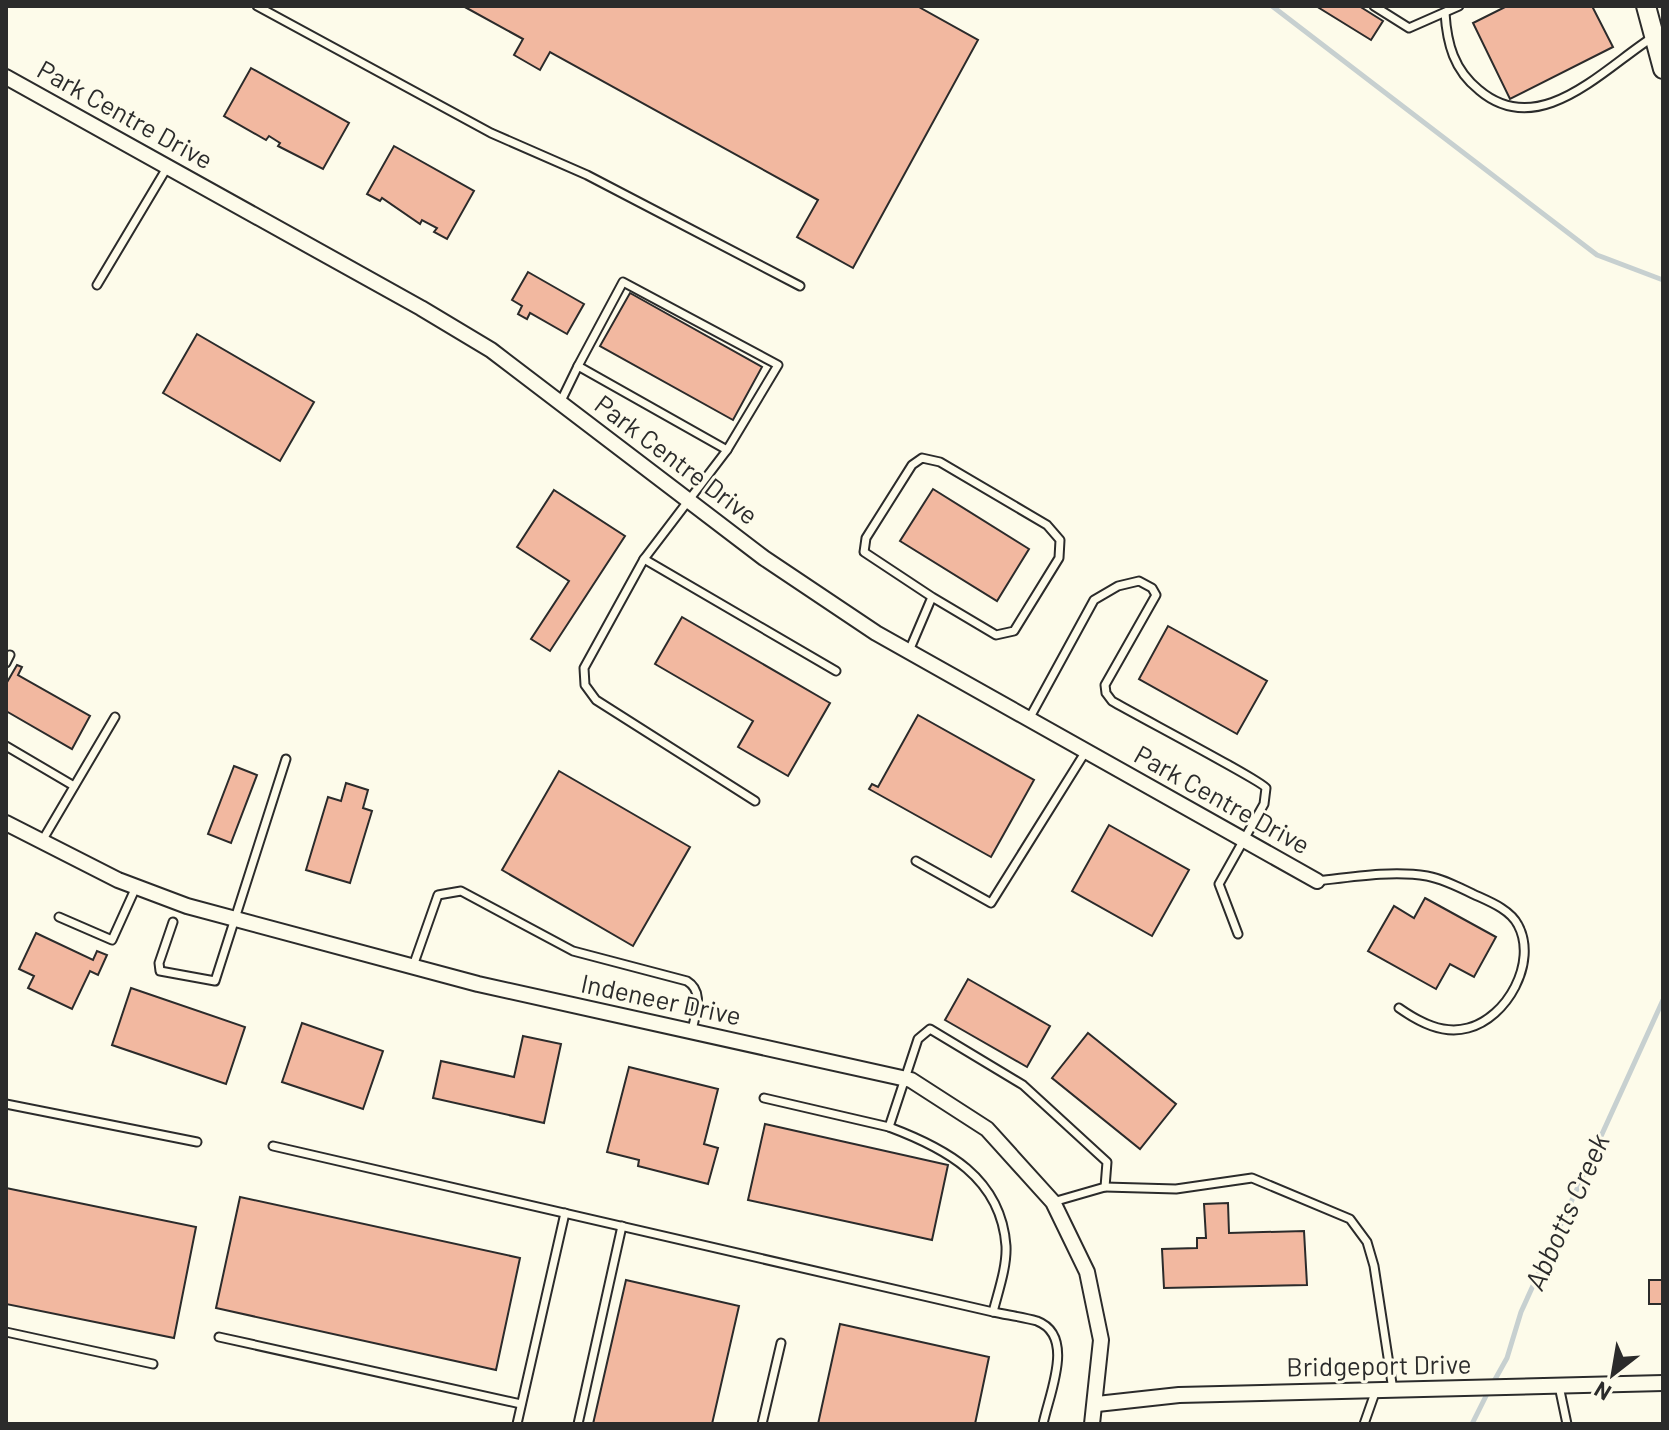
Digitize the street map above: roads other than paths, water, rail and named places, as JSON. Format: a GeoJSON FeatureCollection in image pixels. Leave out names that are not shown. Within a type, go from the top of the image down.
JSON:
{"type":"FeatureCollection","features":[{"type":"Feature","properties":{"kind":"street"},"geometry":{"type":"LineString","coordinates":[[1646,6],[1663,69]]}},
{"type":"Feature","properties":{"kind":"street","name":"Park Centre Drive"},"geometry":{"type":"LineString","coordinates":[[6,77],[491,350],[764,558],[909,651],[1317,881]]}},
{"type":"Feature","properties":{"kind":"street","name":"Indeneer Drive"},"geometry":{"type":"LineString","coordinates":[[6,823],[41,843],[136,887],[236,918],[413,966],[903,1078],[987,1129],[1053,1202],[1087,1272],[1101,1340],[1097,1404],[1092,1424]]}},
{"type":"Feature","properties":{"kind":"street","name":"Bridgeport Drive"},"geometry":{"type":"LineString","coordinates":[[1097,1404],[1179,1395],[1663,1383]]}},
{"type":"Feature","properties":{"kind":"lane"},"geometry":{"type":"LineString","coordinates":[[257,6],[491,133],[587,175],[800,286]]}},
{"type":"Feature","properties":{"kind":"lane"},"geometry":{"type":"LineString","coordinates":[[1374,6],[1409,28],[1459,6]]}},
{"type":"Feature","properties":{"kind":"lane"},"geometry":{"type":"LineString","coordinates":[[1445,13],[1447,44],[1466,79],[1484,95],[1517,110],[1548,105],[1572,94],[1653,37]]}},
{"type":"Feature","properties":{"kind":"lane"},"geometry":{"type":"LineString","coordinates":[[97,285],[168,166]]}},
{"type":"Feature","properties":{"kind":"lane"},"geometry":{"type":"LineString","coordinates":[[560,403],[623,282],[778,365],[727,450],[644,559],[584,668],[585,685],[596,700],[755,801]]}},
{"type":"Feature","properties":{"kind":"lane"},"geometry":{"type":"LineString","coordinates":[[578,366],[727,450]]}},
{"type":"Feature","properties":{"kind":"lane"},"geometry":{"type":"LineString","coordinates":[[922,458],[940,462],[1034,517],[1060,540],[1059,558],[1014,631],[996,635],[932,597],[864,552],[866,538],[881,513],[912,465],[922,458]]}},
{"type":"Feature","properties":{"kind":"lane"},"geometry":{"type":"LineString","coordinates":[[644,559],[836,671]]}},
{"type":"Feature","properties":{"kind":"lane"},"geometry":{"type":"LineString","coordinates":[[1029,719],[1094,600],[1118,586],[1139,581],[1152,588],[1156,595],[1105,685],[1106,693],[1125,709],[1263,783],[1266,796],[1219,884],[1238,934]]}},
{"type":"Feature","properties":{"kind":"lane"},"geometry":{"type":"LineString","coordinates":[[909,651],[932,597]]}},
{"type":"Feature","properties":{"kind":"lane"},"geometry":{"type":"LineString","coordinates":[[41,843],[115,717]]}},
{"type":"Feature","properties":{"kind":"lane"},"geometry":{"type":"LineString","coordinates":[[6,746],[74,786]]}},
{"type":"Feature","properties":{"kind":"lane"},"geometry":{"type":"LineString","coordinates":[[916,861],[991,903],[1086,751]]}},
{"type":"Feature","properties":{"kind":"lane"},"geometry":{"type":"LineString","coordinates":[[173,922],[159,963],[160,971],[215,981],[286,759]]}},
{"type":"Feature","properties":{"kind":"lane"},"geometry":{"type":"LineString","coordinates":[[1317,881],[1360,876],[1427,876],[1499,906],[1518,923],[1526,949],[1523,973],[1507,999],[1487,1019],[1466,1029],[1438,1029],[1416,1021],[1399,1008]]}},
{"type":"Feature","properties":{"kind":"lane"},"geometry":{"type":"LineString","coordinates":[[59,917],[112,940],[136,887]]}},
{"type":"Feature","properties":{"kind":"lane"},"geometry":{"type":"LineString","coordinates":[[413,966],[432,904],[438,895],[461,891],[573,951],[694,985],[698,997],[692,1031]]}},
{"type":"Feature","properties":{"kind":"lane"},"geometry":{"type":"LineString","coordinates":[[889,1127],[918,1039],[930,1029],[1023,1085],[1107,1162],[1105,1187]]}},
{"type":"Feature","properties":{"kind":"lane"},"geometry":{"type":"LineString","coordinates":[[764,1098],[889,1127],[962,1162],[977,1175],[1001,1215],[1006,1248],[993,1312]]}},
{"type":"Feature","properties":{"kind":"lane"},"geometry":{"type":"LineString","coordinates":[[6,1104],[197,1142]]}},
{"type":"Feature","properties":{"kind":"lane"},"geometry":{"type":"LineString","coordinates":[[273,1146],[1038,1322],[1055,1334],[1059,1347],[1043,1424]]}},
{"type":"Feature","properties":{"kind":"lane"},"geometry":{"type":"LineString","coordinates":[[1053,1202],[1105,1187],[1176,1189],[1252,1178],[1350,1219],[1367,1242],[1374,1266],[1393,1390]]}},
{"type":"Feature","properties":{"kind":"lane"},"geometry":{"type":"LineString","coordinates":[[517,1424],[565,1213]]}},
{"type":"Feature","properties":{"kind":"lane"},"geometry":{"type":"LineString","coordinates":[[578,1424],[622,1226]]}},
{"type":"Feature","properties":{"kind":"lane"},"geometry":{"type":"LineString","coordinates":[[6,1332],[153,1364]]}},
{"type":"Feature","properties":{"kind":"lane"},"geometry":{"type":"LineString","coordinates":[[219,1337],[521,1404]]}},
{"type":"Feature","properties":{"kind":"lane"},"geometry":{"type":"LineString","coordinates":[[762,1424],[781,1343]]}},
{"type":"Feature","properties":{"kind":"lane"},"geometry":{"type":"LineString","coordinates":[[1559,1386],[1567,1424]]}},
{"type":"Feature","properties":{"kind":"lane"},"geometry":{"type":"LineString","coordinates":[[1364,1424],[1376,1390]]}},
{"type":"Feature","properties":{"kind":"waterway"},"geometry":{"type":"LineString","coordinates":[[1272,6],[1597,255],[1663,280]]}},
{"type":"Feature","properties":{"kind":"waterway","name":"Abbotts Creek"},"geometry":{"type":"LineString","coordinates":[[1493,1383],[1507,1358],[1521,1312],[1663,1000]]}},
{"type":"Feature","properties":{"kind":"waterway","name":"Abbotts Creek"},"geometry":{"type":"LineString","coordinates":[[1472,1424],[1488,1392]]}}]}
